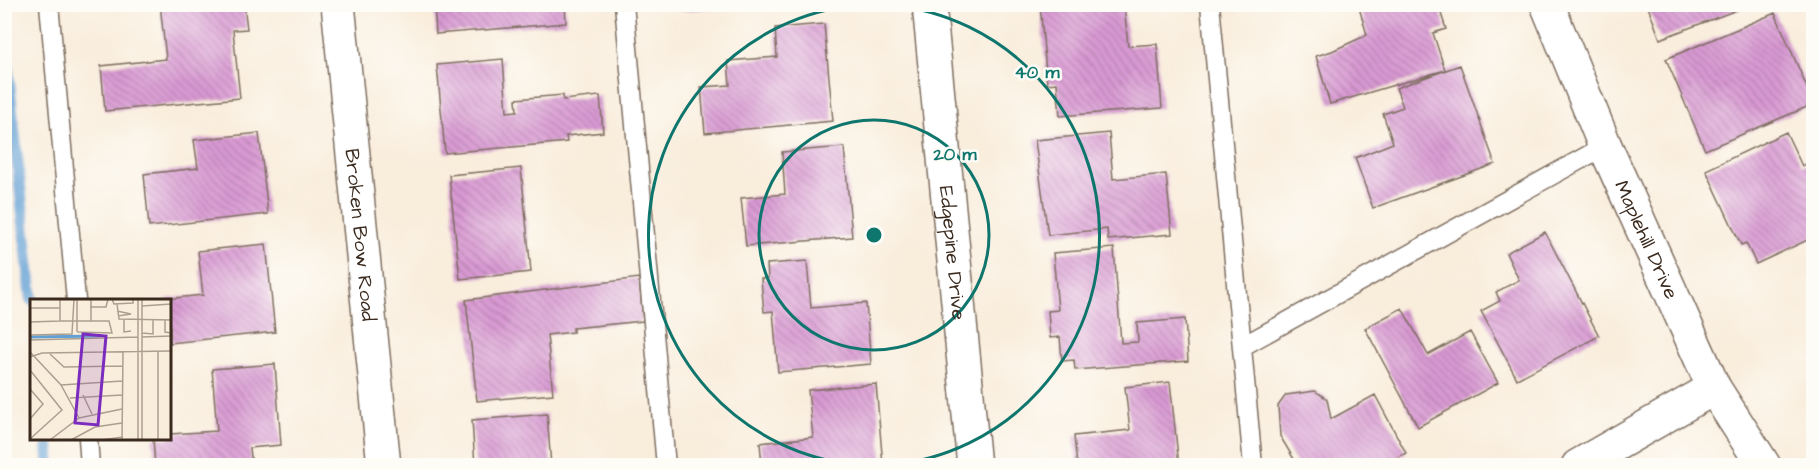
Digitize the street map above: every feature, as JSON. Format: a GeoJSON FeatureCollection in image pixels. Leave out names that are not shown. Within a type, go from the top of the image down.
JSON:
{"type":"FeatureCollection","features":[{"type":"Feature","properties":{"kind":"street","name":"Broken Bow Road"},"geometry":{"type":"LineString","coordinates":[[338,4],[384,465]]}},
{"type":"Feature","properties":{"kind":"street","name":"Edgepine Drive"},"geometry":{"type":"LineString","coordinates":[[929,4],[974,465]]}},
{"type":"Feature","properties":{"kind":"street","name":"Maplehill Drive"},"geometry":{"type":"LineString","coordinates":[[1547,4],[1605,146],[1714,388],[1764,465]]}},
{"type":"Feature","properties":{"kind":"street"},"geometry":{"type":"LineString","coordinates":[[1578,465],[1714,388]]}},
{"type":"Feature","properties":{"kind":"lane"},"geometry":{"type":"LineString","coordinates":[[49,4],[76,299]]}},
{"type":"Feature","properties":{"kind":"lane"},"geometry":{"type":"LineString","coordinates":[[624,4],[666,465]]}},
{"type":"Feature","properties":{"kind":"lane"},"geometry":{"type":"LineString","coordinates":[[1210,4],[1253,465]]}},
{"type":"Feature","properties":{"kind":"lane"},"geometry":{"type":"LineString","coordinates":[[1243,346],[1605,146]]}},
{"type":"Feature","properties":{"kind":"lane"},"geometry":{"type":"LineString","coordinates":[[88,440],[90,465]]}},
{"type":"Feature","properties":{"kind":"building"},"geometry":{"type":"Polygon","coordinates":[[[160,4],[244,4],[247,29],[233,30],[240,98],[105,111],[101,66],[166,59],[160,4]]]}},
{"type":"Feature","properties":{"kind":"building"},"geometry":{"type":"Polygon","coordinates":[[[434,4],[565,4],[566,23],[436,34],[434,4]]]}},
{"type":"Feature","properties":{"kind":"building"},"geometry":{"type":"Polygon","coordinates":[[[679,4],[737,4],[737,6],[680,11],[679,4]]]}},
{"type":"Feature","properties":{"kind":"building"},"geometry":{"type":"Polygon","coordinates":[[[1040,4],[1124,4],[1128,46],[1157,44],[1162,108],[1060,116],[1057,83],[1047,84],[1040,4]]]}},
{"type":"Feature","properties":{"kind":"building"},"geometry":{"type":"Polygon","coordinates":[[[1358,4],[1438,4],[1446,29],[1433,33],[1445,70],[1330,104],[1316,56],[1367,35],[1358,4]]]}},
{"type":"Feature","properties":{"kind":"building"},"geometry":{"type":"Polygon","coordinates":[[[1647,4],[1750,4],[1750,5],[1660,39],[1647,4]]]}},
{"type":"Feature","properties":{"kind":"building"},"geometry":{"type":"Polygon","coordinates":[[[1775,13],[1814,104],[1705,150],[1666,59],[1775,13]]]}},
{"type":"Feature","properties":{"kind":"building"},"geometry":{"type":"Polygon","coordinates":[[[824,24],[833,121],[705,133],[701,87],[730,85],[728,61],[777,57],[775,28],[824,24]]]}},
{"type":"Feature","properties":{"kind":"building"},"geometry":{"type":"Polygon","coordinates":[[[503,59],[507,112],[517,111],[516,99],[563,95],[563,100],[600,96],[603,132],[566,136],[567,142],[445,153],[437,65],[503,59]]]}},
{"type":"Feature","properties":{"kind":"building"},"geometry":{"type":"Polygon","coordinates":[[[1460,65],[1495,164],[1373,208],[1355,158],[1393,143],[1383,114],[1403,107],[1396,88],[1460,65]]]}},
{"type":"Feature","properties":{"kind":"building"},"geometry":{"type":"Polygon","coordinates":[[[1786,132],[1802,166],[1814,160],[1814,237],[1756,264],[1746,243],[1741,245],[1706,170],[1786,132]]]}},
{"type":"Feature","properties":{"kind":"building"},"geometry":{"type":"Polygon","coordinates":[[[259,133],[268,214],[149,227],[144,174],[198,168],[194,140],[259,133]]]}},
{"type":"Feature","properties":{"kind":"building"},"geometry":{"type":"Polygon","coordinates":[[[1109,133],[1113,179],[1166,174],[1172,234],[1108,240],[1107,229],[1048,235],[1035,140],[1109,133]]]}},
{"type":"Feature","properties":{"kind":"building"},"geometry":{"type":"Polygon","coordinates":[[[844,147],[852,237],[746,246],[741,198],[785,194],[782,152],[844,147]]]}},
{"type":"Feature","properties":{"kind":"building"},"geometry":{"type":"Polygon","coordinates":[[[521,168],[531,272],[460,279],[449,175],[521,168]]]}},
{"type":"Feature","properties":{"kind":"building"},"geometry":{"type":"Polygon","coordinates":[[[1545,232],[1599,336],[1517,379],[1481,311],[1500,301],[1496,292],[1519,280],[1506,253],[1545,232]]]}},
{"type":"Feature","properties":{"kind":"building"},"geometry":{"type":"Polygon","coordinates":[[[266,244],[275,332],[171,343],[171,299],[165,299],[203,295],[198,251],[266,244]]]}},
{"type":"Feature","properties":{"kind":"building"},"geometry":{"type":"Polygon","coordinates":[[[1114,248],[1121,343],[1138,342],[1137,323],[1185,319],[1188,361],[1075,370],[1074,360],[1062,361],[1060,337],[1050,338],[1048,311],[1058,310],[1053,253],[1114,248]]]}},
{"type":"Feature","properties":{"kind":"building"},"geometry":{"type":"Polygon","coordinates":[[[807,261],[811,308],[866,303],[871,364],[778,372],[773,311],[764,312],[761,279],[768,278],[767,264],[807,261]]]}},
{"type":"Feature","properties":{"kind":"building"},"geometry":{"type":"Polygon","coordinates":[[[639,278],[643,321],[573,328],[573,332],[547,335],[553,394],[477,401],[466,300],[639,278]]]}},
{"type":"Feature","properties":{"kind":"building"},"geometry":{"type":"Polygon","coordinates":[[[1402,308],[1428,355],[1470,332],[1498,383],[1418,427],[1365,328],[1402,308]]]}},
{"type":"Feature","properties":{"kind":"building"},"geometry":{"type":"Polygon","coordinates":[[[275,364],[281,445],[250,448],[252,466],[155,466],[153,440],[171,440],[171,434],[217,431],[212,369],[275,364]]]}},
{"type":"Feature","properties":{"kind":"building"},"geometry":{"type":"Polygon","coordinates":[[[1170,382],[1179,466],[1077,466],[1074,436],[1130,430],[1125,387],[1170,382]]]}},
{"type":"Feature","properties":{"kind":"building"},"geometry":{"type":"Polygon","coordinates":[[[876,384],[883,466],[762,466],[760,443],[813,437],[808,390],[876,384]]]}},
{"type":"Feature","properties":{"kind":"building"},"geometry":{"type":"Polygon","coordinates":[[[1315,391],[1327,399],[1331,419],[1375,395],[1406,453],[1382,466],[1298,466],[1280,436],[1278,406],[1286,395],[1315,391]]]}},
{"type":"Feature","properties":{"kind":"building"},"geometry":{"type":"Polygon","coordinates":[[[547,414],[551,466],[475,466],[472,420],[547,414]]]}},
{"type":"Feature","properties":{"kind":"waterway"},"geometry":{"type":"LineString","coordinates":[[4,35],[32,299]]}},
{"type":"Feature","properties":{"kind":"waterway"},"geometry":{"type":"LineString","coordinates":[[47,440],[50,466]]}}]}
